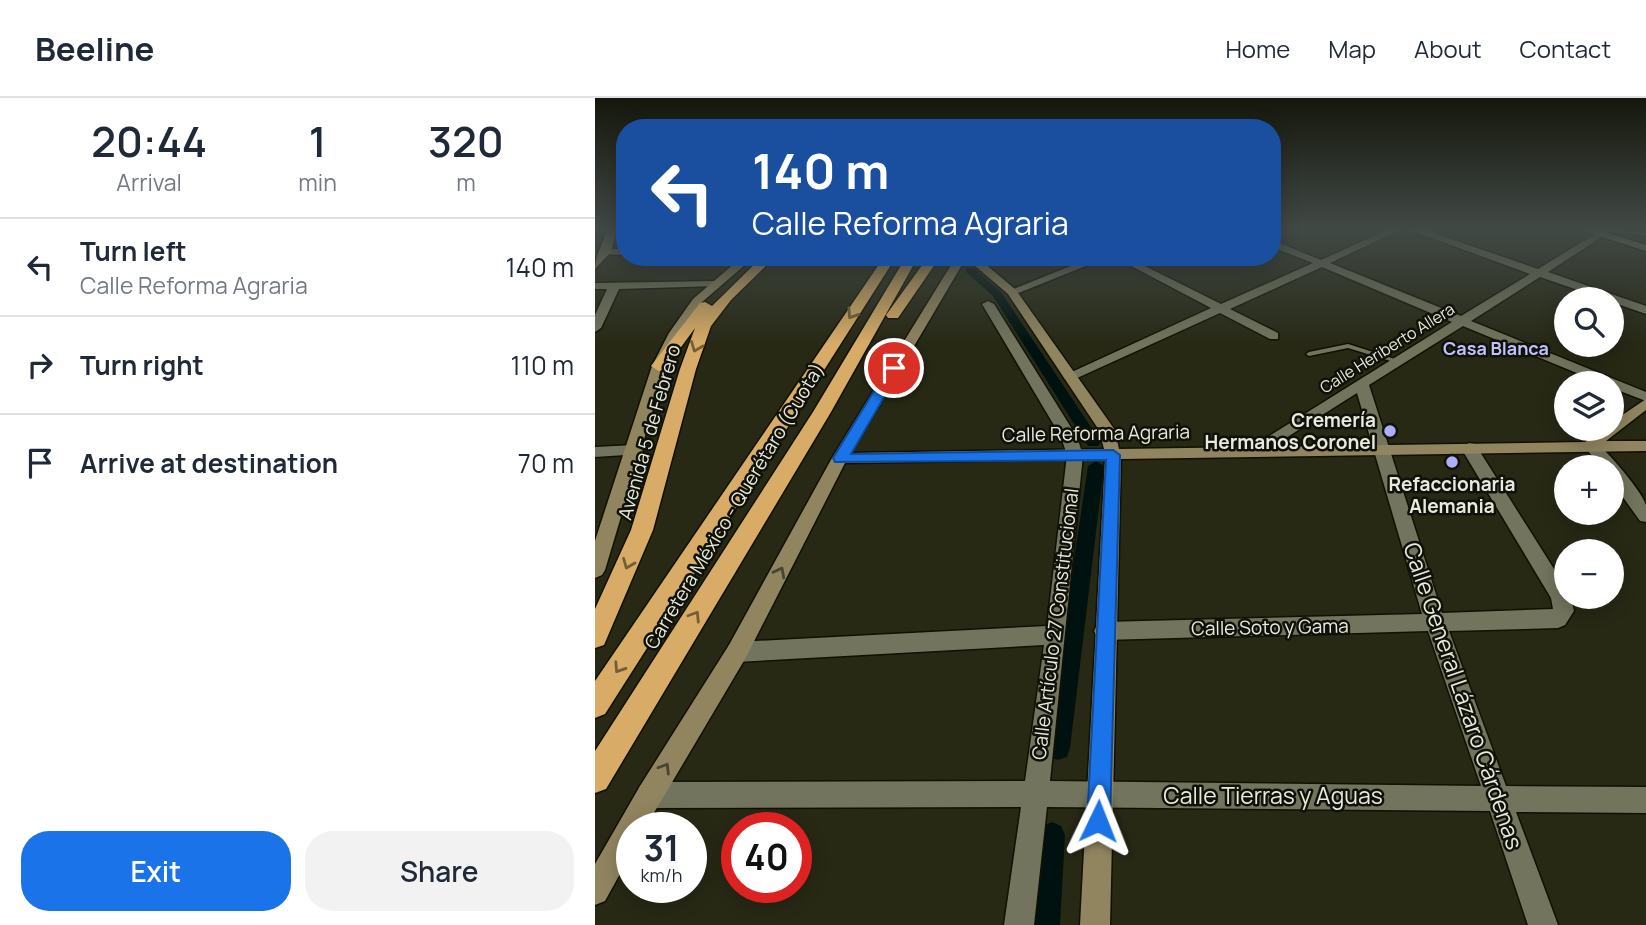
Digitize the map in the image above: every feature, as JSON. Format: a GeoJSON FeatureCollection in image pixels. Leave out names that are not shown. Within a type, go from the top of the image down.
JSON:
{"type":"FeatureCollection","features":[{"type":"Feature","properties":{"kind":"highway"},"geometry":{"type":"LineString","coordinates":[[659,366],[710,300],[751,268]]}},
{"type":"Feature","properties":{"kind":"highway","name":"Avenida 5 de Febrero"},"geometry":{"type":"LineString","coordinates":[[595,636],[642,530],[688,369],[704,325],[726,297],[757,268]]}},
{"type":"Feature","properties":{"kind":"highway","name":"Carretera México - Querétaro (Cuota)"},"geometry":{"type":"LineString","coordinates":[[595,705],[883,268]]}},
{"type":"Feature","properties":{"kind":"highway","name":"Carretera México - Querétaro (Cuota)"},"geometry":{"type":"LineString","coordinates":[[595,778],[822,412],[906,268]]}},
{"type":"Feature","properties":{"kind":"highway"},"geometry":{"type":"LineString","coordinates":[[822,412],[861,365],[926,268]]}},
{"type":"Feature","properties":{"kind":"street"},"geometry":{"type":"LineString","coordinates":[[595,570],[635,450],[659,366],[675,333],[697,300],[735,268]]}},
{"type":"Feature","properties":{"kind":"street"},"geometry":{"type":"LineString","coordinates":[[595,891],[649,795],[737,652],[840,458],[955,268]]}},
{"type":"Feature","properties":{"kind":"street","name":"Calle Artículo 27 Constitucional"},"geometry":{"type":"LineString","coordinates":[[983,268],[1012,292],[1107,430],[1113,455],[1104,631],[1095,925]]}},
{"type":"Feature","properties":{"kind":"street"},"geometry":{"type":"LineString","coordinates":[[1012,292],[1075,268]]}},
{"type":"Feature","properties":{"kind":"street"},"geometry":{"type":"LineString","coordinates":[[1140,268],[1274,336]]}},
{"type":"Feature","properties":{"kind":"street"},"geometry":{"type":"LineString","coordinates":[[1070,376],[1316,268]]}},
{"type":"Feature","properties":{"kind":"street"},"geometry":{"type":"LineString","coordinates":[[1333,268],[1646,397]]}},
{"type":"Feature","properties":{"kind":"street"},"geometry":{"type":"LineString","coordinates":[[1522,268],[1646,310]]}},
{"type":"Feature","properties":{"kind":"street","name":"Calle Heriberto Allera"},"geometry":{"type":"LineString","coordinates":[[1253,451],[1547,268]]}},
{"type":"Feature","properties":{"kind":"street"},"geometry":{"type":"LineString","coordinates":[[595,286],[714,284]]}},
{"type":"Feature","properties":{"kind":"street"},"geometry":{"type":"LineString","coordinates":[[595,328],[615,285]]}},
{"type":"Feature","properties":{"kind":"street"},"geometry":{"type":"LineString","coordinates":[[988,304],[1069,437],[1075,455]]}},
{"type":"Feature","properties":{"kind":"street","name":"Calle General Lázaro Cárdenas"},"geometry":{"type":"LineString","coordinates":[[1361,386],[1378,450],[1436,623],[1543,925]]}},
{"type":"Feature","properties":{"kind":"street"},"geometry":{"type":"LineString","coordinates":[[1599,455],[1591,445],[1646,403]]}},
{"type":"Feature","properties":{"kind":"street","name":"Calle Reforma Agraria"},"geometry":{"type":"LineString","coordinates":[[840,458],[1646,446]]}},
{"type":"Feature","properties":{"kind":"street","name":"Calle Soto y Gama"},"geometry":{"type":"LineString","coordinates":[[1104,631],[1558,619],[1564,611],[1561,597],[1469,448]]}},
{"type":"Feature","properties":{"kind":"street"},"geometry":{"type":"LineString","coordinates":[[595,452],[635,450]]}},
{"type":"Feature","properties":{"kind":"street","name":"Calle Artículo 27 Constitucional"},"geometry":{"type":"LineString","coordinates":[[1019,925],[1056,635],[1075,455]]}},
{"type":"Feature","properties":{"kind":"street"},"geometry":{"type":"LineString","coordinates":[[1624,486],[1646,516]]}},
{"type":"Feature","properties":{"kind":"street"},"geometry":{"type":"LineString","coordinates":[[737,652],[1056,635]]}},
{"type":"Feature","properties":{"kind":"street","name":"Calle Tierras y Aguas"},"geometry":{"type":"LineString","coordinates":[[649,795],[1035,794],[1646,800]]}},
{"type":"Feature","properties":{"kind":"lane"},"geometry":{"type":"LineString","coordinates":[[1309,354],[1348,346],[1399,362]]}},
{"type":"Feature","properties":{"kind":"waterway"},"geometry":{"type":"LineString","coordinates":[[970,270],[997,294],[1093,442]]}},
{"type":"Feature","properties":{"kind":"waterway"},"geometry":{"type":"LineString","coordinates":[[1058,748],[1096,466]]}},
{"type":"Feature","properties":{"kind":"waterway"},"geometry":{"type":"LineString","coordinates":[[1045,925],[1052,835]]}},
{"type":"Feature","properties":{"kind":"place","name":"Cremería Hermanos Coronel"},"geometry":{"type":"Point","coordinates":[1390,431]}},
{"type":"Feature","properties":{"kind":"place","name":"Refaccionaria Alemania"},"geometry":{"type":"Point","coordinates":[1452,462]}},
{"type":"Feature","properties":{"kind":"district","name":"Casa Blanca"},"geometry":{"type":"Point","coordinates":[1496,349]}},
{"type":"Feature","properties":{"kind":"route"},"geometry":{"type":"LineString","coordinates":[[894,368],[840,458],[1113,455],[1098,821]]}}]}
